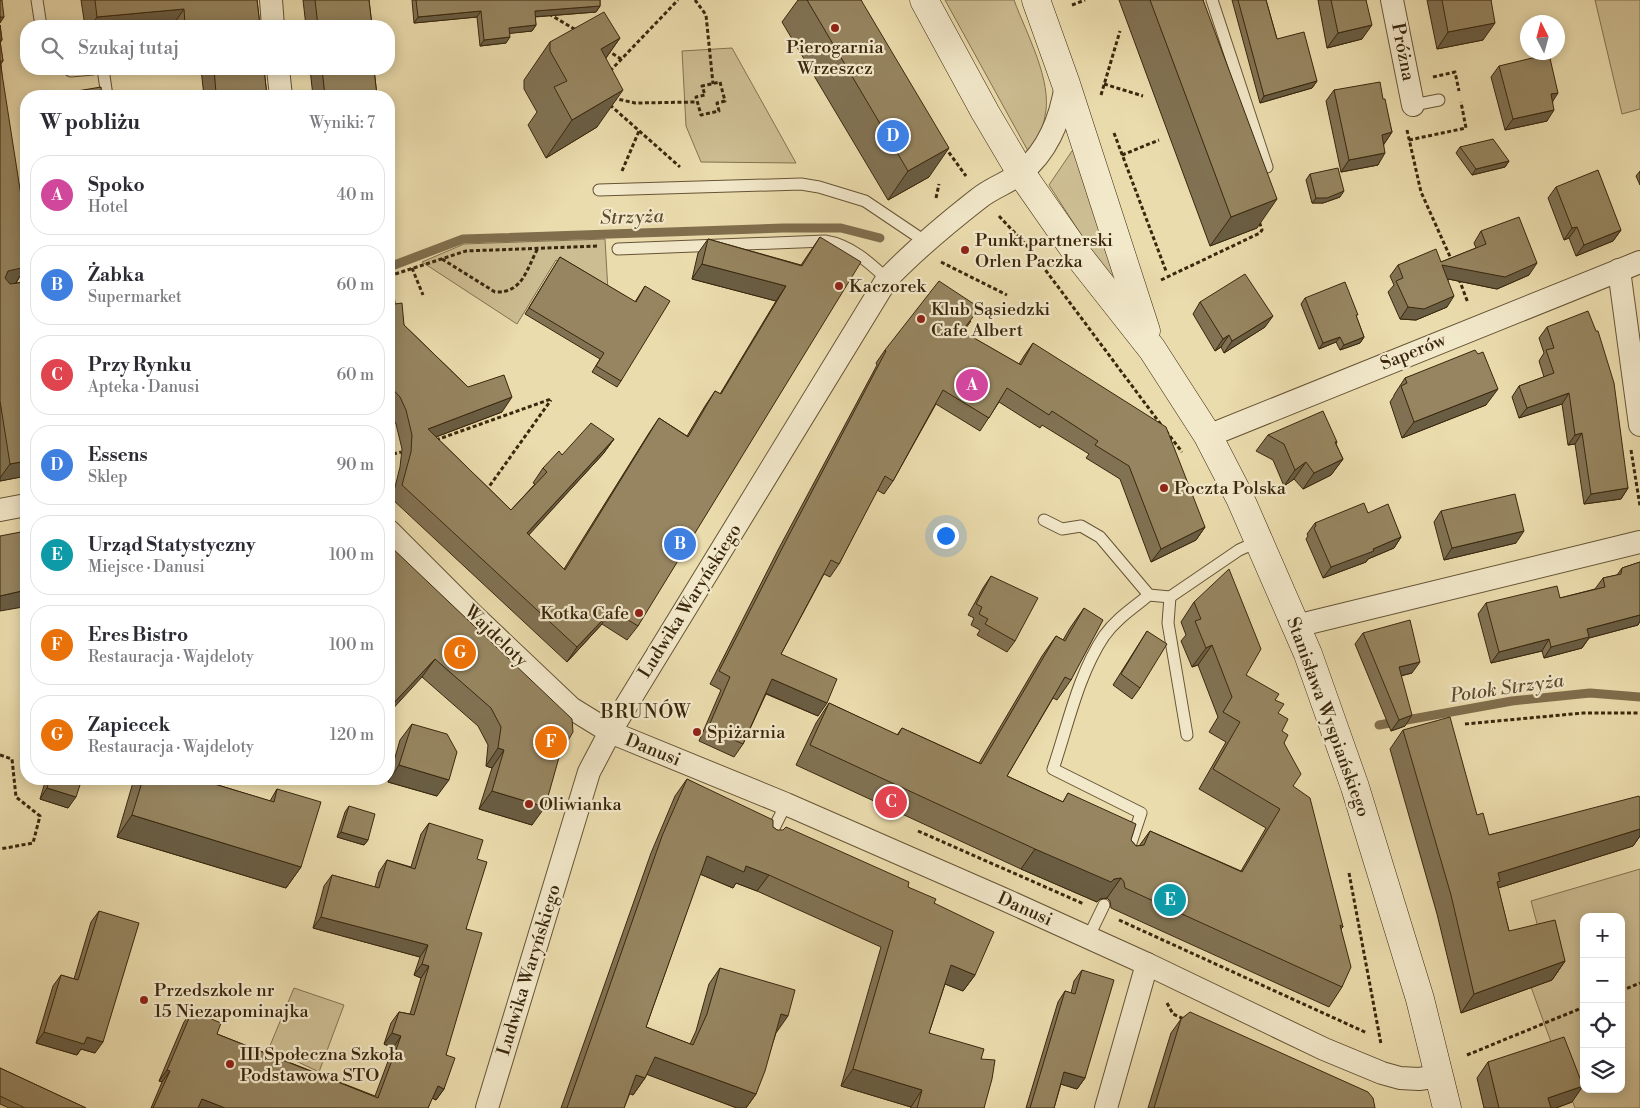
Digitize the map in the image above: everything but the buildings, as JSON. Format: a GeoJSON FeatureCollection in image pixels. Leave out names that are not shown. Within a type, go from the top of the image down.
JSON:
{"type":"FeatureCollection","features":[{"type":"Feature","properties":{"kind":"main road","name":"Stanisława Wyspiańskiego"},"geometry":{"type":"LineString","coordinates":[[924,0],[985,112],[1021,173],[1081,259],[1152,349],[1223,462],[1260,541],[1296,626],[1355,788],[1392,903],[1440,1076],[1447,1108]]}},
{"type":"Feature","properties":{"kind":"main road","name":"Stanisława Wyspiańskiego"},"geometry":{"type":"LineString","coordinates":[[1036,0],[1066,84],[1152,349]]}},
{"type":"Feature","properties":{"kind":"street"},"geometry":{"type":"LineString","coordinates":[[270,0],[272,20]]}},
{"type":"Feature","properties":{"kind":"street","name":"Próżna"},"geometry":{"type":"LineString","coordinates":[[1392,0],[1409,113]]}},
{"type":"Feature","properties":{"kind":"street"},"geometry":{"type":"LineString","coordinates":[[279,75],[280,90]]}},
{"type":"Feature","properties":{"kind":"street","name":"Ludwika Waryńskiego"},"geometry":{"type":"LineString","coordinates":[[488,1108],[589,772],[610,732],[887,279],[930,250],[981,197],[1021,173],[1048,143],[1062,111],[1066,84]]}},
{"type":"Feature","properties":{"kind":"street","name":"Saperów"},"geometry":{"type":"LineString","coordinates":[[1208,436],[1640,262]]}},
{"type":"Feature","properties":{"kind":"street"},"geometry":{"type":"LineString","coordinates":[[1619,270],[1635,434]]}},
{"type":"Feature","properties":{"kind":"street"},"geometry":{"type":"LineString","coordinates":[[0,510],[20,506]]}},
{"type":"Feature","properties":{"kind":"street","name":"Wajdeloty"},"geometry":{"type":"LineString","coordinates":[[395,537],[473,615],[571,708],[610,732]]}},
{"type":"Feature","properties":{"kind":"street"},"geometry":{"type":"LineString","coordinates":[[1296,626],[1640,542]]}},
{"type":"Feature","properties":{"kind":"street","name":"Danusi"},"geometry":{"type":"LineString","coordinates":[[610,732],[786,804],[1147,964],[1324,1049],[1382,1073],[1400,1078],[1419,1080],[1440,1076]]}},
{"type":"Feature","properties":{"kind":"street"},"geometry":{"type":"LineString","coordinates":[[1106,1108],[1147,964]]}},
{"type":"Feature","properties":{"kind":"lane"},"geometry":{"type":"LineString","coordinates":[[37,0],[40,20]]}},
{"type":"Feature","properties":{"kind":"lane"},"geometry":{"type":"LineString","coordinates":[[1212,0],[1266,167]]}},
{"type":"Feature","properties":{"kind":"lane"},"geometry":{"type":"LineString","coordinates":[[104,75],[106,90]]}},
{"type":"Feature","properties":{"kind":"lane"},"geometry":{"type":"LineString","coordinates":[[1409,113],[1439,100]]}},
{"type":"Feature","properties":{"kind":"lane"},"geometry":{"type":"LineString","coordinates":[[599,190],[801,184],[819,187],[865,201],[930,250]]}},
{"type":"Feature","properties":{"kind":"lane"},"geometry":{"type":"LineString","coordinates":[[618,249],[826,241],[838,243],[850,249],[887,279]]}},
{"type":"Feature","properties":{"kind":"lane"},"geometry":{"type":"LineString","coordinates":[[1044,520],[1062,529],[1081,526],[1100,538],[1149,595]]}},
{"type":"Feature","properties":{"kind":"lane"},"geometry":{"type":"LineString","coordinates":[[1125,860],[1141,813],[1053,769],[1092,658],[1104,636],[1119,618],[1149,595],[1170,597],[1239,550],[1260,541]]}},
{"type":"Feature","properties":{"kind":"lane"},"geometry":{"type":"LineString","coordinates":[[1170,597],[1168,623],[1187,735]]}},
{"type":"Feature","properties":{"kind":"lane"},"geometry":{"type":"LineString","coordinates":[[768,840],[786,804]]}},
{"type":"Feature","properties":{"kind":"lane"},"geometry":{"type":"LineString","coordinates":[[1088,938],[1104,905]]}},
{"type":"Feature","properties":{"kind":"path"},"geometry":{"type":"LineString","coordinates":[[608,72],[678,0]]}},
{"type":"Feature","properties":{"kind":"path"},"geometry":{"type":"LineString","coordinates":[[695,0],[706,15],[712,84]]}},
{"type":"Feature","properties":{"kind":"path"},"geometry":{"type":"LineString","coordinates":[[1072,5],[1085,0]]}},
{"type":"Feature","properties":{"kind":"path"},"geometry":{"type":"LineString","coordinates":[[548,13],[582,34]]}},
{"type":"Feature","properties":{"kind":"path"},"geometry":{"type":"LineString","coordinates":[[1100,96],[1120,31]]}},
{"type":"Feature","properties":{"kind":"path"},"geometry":{"type":"LineString","coordinates":[[605,49],[621,59]]}},
{"type":"Feature","properties":{"kind":"path"},"geometry":{"type":"LineString","coordinates":[[720,82],[725,101],[717,103],[719,111],[701,115],[696,97],[704,96],[702,86],[712,84],[720,82]]}},
{"type":"Feature","properties":{"kind":"path"},"geometry":{"type":"LineString","coordinates":[[1104,84],[1143,96]]}},
{"type":"Feature","properties":{"kind":"path"},"geometry":{"type":"LineString","coordinates":[[686,172],[606,99],[635,103],[698,102]]}},
{"type":"Feature","properties":{"kind":"path"},"geometry":{"type":"LineString","coordinates":[[1409,113],[1422,192],[1453,264]]}},
{"type":"Feature","properties":{"kind":"path"},"geometry":{"type":"LineString","coordinates":[[1113,130],[1166,271]]}},
{"type":"Feature","properties":{"kind":"path"},"geometry":{"type":"LineString","coordinates":[[615,190],[639,131]]}},
{"type":"Feature","properties":{"kind":"path"},"geometry":{"type":"LineString","coordinates":[[940,140],[981,197],[1029,248],[1183,454]]}},
{"type":"Feature","properties":{"kind":"path"},"geometry":{"type":"LineString","coordinates":[[1122,154],[1159,140]]}},
{"type":"Feature","properties":{"kind":"path"},"geometry":{"type":"LineString","coordinates":[[1161,280],[1260,233],[1262,230],[1256,213]]}},
{"type":"Feature","properties":{"kind":"path"},"geometry":{"type":"LineString","coordinates":[[395,274],[466,251],[607,246],[618,249]]}},
{"type":"Feature","properties":{"kind":"path"},"geometry":{"type":"LineString","coordinates":[[441,259],[495,292],[503,292],[511,291],[518,286],[538,248]]}},
{"type":"Feature","properties":{"kind":"path"},"geometry":{"type":"LineString","coordinates":[[930,250],[1007,295]]}},
{"type":"Feature","properties":{"kind":"path"},"geometry":{"type":"LineString","coordinates":[[412,268],[422,295]]}},
{"type":"Feature","properties":{"kind":"path"},"geometry":{"type":"LineString","coordinates":[[1456,273],[1471,309]]}},
{"type":"Feature","properties":{"kind":"path"},"geometry":{"type":"LineString","coordinates":[[435,440],[551,399],[482,495]]}},
{"type":"Feature","properties":{"kind":"path"},"geometry":{"type":"LineString","coordinates":[[1635,434],[1640,506]]}},
{"type":"Feature","properties":{"kind":"path"},"geometry":{"type":"LineString","coordinates":[[395,454],[401,452]]}},
{"type":"Feature","properties":{"kind":"path"},"geometry":{"type":"LineString","coordinates":[[1465,724],[1582,713],[1640,713]]}},
{"type":"Feature","properties":{"kind":"path"},"geometry":{"type":"LineString","coordinates":[[0,755],[12,759],[16,796],[40,816],[33,843],[0,848]]}},
{"type":"Feature","properties":{"kind":"path"},"geometry":{"type":"LineString","coordinates":[[1349,869],[1384,1057],[1382,1073]]}},
{"type":"Feature","properties":{"kind":"path"},"geometry":{"type":"LineString","coordinates":[[1625,989],[1640,983]]}},
{"type":"Feature","properties":{"kind":"path"},"geometry":{"type":"LineString","coordinates":[[1467,1055],[1580,1009]]}},
{"type":"Feature","properties":{"kind":"shaded area"},"geometry":{"type":"Polygon","coordinates":[[[945,0],[1014,0],[1037,57],[1045,88],[1046,102],[1043,125],[1028,151],[945,0]]]}},
{"type":"Feature","properties":{"kind":"shaded area"},"geometry":{"type":"Polygon","coordinates":[[[1595,0],[1640,0],[1640,109],[1622,114],[1595,0]]]}},
{"type":"Feature","properties":{"kind":"shaded area"},"geometry":{"type":"Polygon","coordinates":[[[732,48],[796,163],[701,162],[686,126],[682,51],[732,48]]]}},
{"type":"Feature","properties":{"kind":"shaded area"},"geometry":{"type":"Polygon","coordinates":[[[1072,151],[1075,151],[1126,298],[1102,267],[1049,185],[1072,151]]]}},
{"type":"Feature","properties":{"kind":"shaded area"},"geometry":{"type":"Polygon","coordinates":[[[605,239],[608,291],[556,260],[517,324],[422,262],[464,244],[605,239]]]}},
{"type":"Feature","properties":{"kind":"shaded area"},"geometry":{"type":"Polygon","coordinates":[[[1640,869],[1640,1108],[1575,1108],[1531,987],[1552,980],[1531,901],[1640,869]]]}},
{"type":"Feature","properties":{"kind":"shaded area"},"geometry":{"type":"Polygon","coordinates":[[[294,988],[344,1005],[319,1072],[269,1048],[294,988]]]}},
{"type":"Feature","properties":{"kind":"waterway","name":"Strzyża"},"geometry":{"type":"LineString","coordinates":[[395,265],[463,239],[783,228],[841,228],[880,238]]}},
{"type":"Feature","properties":{"kind":"waterway","name":"Potok Strzyża"},"geometry":{"type":"LineString","coordinates":[[1379,725],[1512,701],[1590,693],[1640,697]]}},
{"type":"Feature","properties":{"kind":"place","name":"Pierogarnia Wrzeszcz"},"geometry":{"type":"Point","coordinates":[835,28]}},
{"type":"Feature","properties":{"kind":"place","name":"Essens"},"geometry":{"type":"Point","coordinates":[893,136]}},
{"type":"Feature","properties":{"kind":"place","name":"Punkt partnerski Orlen Paczka"},"geometry":{"type":"Point","coordinates":[965,250]}},
{"type":"Feature","properties":{"kind":"place","name":"Kaczorek"},"geometry":{"type":"Point","coordinates":[839,286]}},
{"type":"Feature","properties":{"kind":"place","name":"Klub Sąsiedzki Cafe Albert"},"geometry":{"type":"Point","coordinates":[921,319]}},
{"type":"Feature","properties":{"kind":"place","name":"Spoko"},"geometry":{"type":"Point","coordinates":[972,385]}},
{"type":"Feature","properties":{"kind":"place","name":"Poczta Polska"},"geometry":{"type":"Point","coordinates":[1164,488]}},
{"type":"Feature","properties":{"kind":"place","name":"Żabka"},"geometry":{"type":"Point","coordinates":[680,544]}},
{"type":"Feature","properties":{"kind":"place","name":"Kotka Cafe"},"geometry":{"type":"Point","coordinates":[639,613]}},
{"type":"Feature","properties":{"kind":"place","name":"Zapiecek"},"geometry":{"type":"Point","coordinates":[460,653]}},
{"type":"Feature","properties":{"kind":"place","name":"Spiżarnia"},"geometry":{"type":"Point","coordinates":[697,732]}},
{"type":"Feature","properties":{"kind":"place","name":"Eres Bistro"},"geometry":{"type":"Point","coordinates":[551,742]}},
{"type":"Feature","properties":{"kind":"place","name":"Przy Rynku"},"geometry":{"type":"Point","coordinates":[891,802]}},
{"type":"Feature","properties":{"kind":"place","name":"Oliwianka"},"geometry":{"type":"Point","coordinates":[529,804]}},
{"type":"Feature","properties":{"kind":"place","name":"Urząd Statystyczny"},"geometry":{"type":"Point","coordinates":[1170,900]}},
{"type":"Feature","properties":{"kind":"place","name":"Przedszkole nr 15 Niezapominajka"},"geometry":{"type":"Point","coordinates":[144,1000]}},
{"type":"Feature","properties":{"kind":"place","name":"III Społeczna Szkoła Podstawowa STO"},"geometry":{"type":"Point","coordinates":[230,1064]}},
{"type":"Feature","properties":{"kind":"district","name":"BRUNÓW"},"geometry":{"type":"Point","coordinates":[646,712]}}]}
